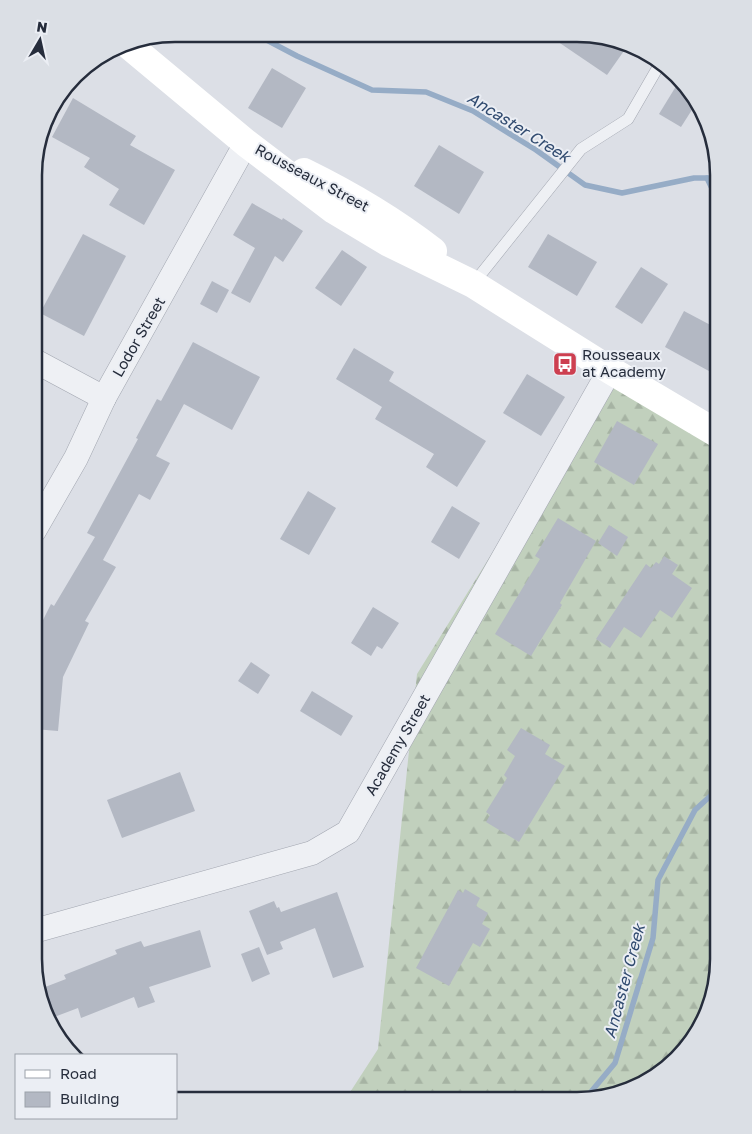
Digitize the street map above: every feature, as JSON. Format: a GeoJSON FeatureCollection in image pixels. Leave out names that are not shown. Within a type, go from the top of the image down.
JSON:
{"type":"FeatureCollection","features":[{"type":"Feature","properties":{"kind":"main road","name":"Rousseaux Street"},"geometry":{"type":"LineString","coordinates":[[133,50],[246,143],[334,210],[389,243],[473,284],[610,370],[710,429]]}},
{"type":"Feature","properties":{"kind":"street","name":"Lodor Street"},"geometry":{"type":"LineString","coordinates":[[42,517],[76,458],[104,398],[246,143]]}},
{"type":"Feature","properties":{"kind":"street"},"geometry":{"type":"LineString","coordinates":[[42,365],[104,398]]}},
{"type":"Feature","properties":{"kind":"street","name":"Academy Street"},"geometry":{"type":"LineString","coordinates":[[42,930],[312,853],[348,832],[610,370]]}},
{"type":"Feature","properties":{"kind":"lane"},"geometry":{"type":"LineString","coordinates":[[473,284],[581,149],[628,119],[657,70]]}},
{"type":"Feature","properties":{"kind":"green space"},"geometry":{"type":"Polygon","coordinates":[[[612,360],[710,418],[709,967],[707,984],[692,1025],[670,1052],[643,1074],[611,1087],[576,1092],[350,1092],[378,1049],[417,674],[612,360]]]}},
{"type":"Feature","properties":{"kind":"building"},"geometry":{"type":"Polygon","coordinates":[[[560,43],[594,44],[623,52],[607,75],[560,43]]]}},
{"type":"Feature","properties":{"kind":"building"},"geometry":{"type":"Polygon","coordinates":[[[272,68],[306,88],[282,128],[248,108],[272,68]]]}},
{"type":"Feature","properties":{"kind":"building"},"geometry":{"type":"Polygon","coordinates":[[[675,88],[692,109],[681,127],[659,114],[675,88]]]}},
{"type":"Feature","properties":{"kind":"building"},"geometry":{"type":"Polygon","coordinates":[[[73,98],[136,136],[130,145],[175,170],[144,225],[109,205],[119,189],[84,167],[90,158],[52,137],[73,98]]]}},
{"type":"Feature","properties":{"kind":"building"},"geometry":{"type":"Polygon","coordinates":[[[439,145],[484,172],[459,214],[414,186],[439,145]]]}},
{"type":"Feature","properties":{"kind":"building"},"geometry":{"type":"Polygon","coordinates":[[[252,203],[282,220],[283,218],[303,231],[283,262],[275,256],[250,303],[231,293],[255,248],[233,235],[252,203]]]}},
{"type":"Feature","properties":{"kind":"building"},"geometry":{"type":"Polygon","coordinates":[[[83,234],[126,256],[84,336],[42,314],[42,309],[83,234]]]}},
{"type":"Feature","properties":{"kind":"building"},"geometry":{"type":"Polygon","coordinates":[[[548,234],[597,262],[577,296],[528,267],[548,234]]]}},
{"type":"Feature","properties":{"kind":"building"},"geometry":{"type":"Polygon","coordinates":[[[342,250],[367,267],[341,306],[315,288],[342,250]]]}},
{"type":"Feature","properties":{"kind":"building"},"geometry":{"type":"Polygon","coordinates":[[[641,267],[668,284],[642,324],[615,307],[641,267]]]}},
{"type":"Feature","properties":{"kind":"building"},"geometry":{"type":"Polygon","coordinates":[[[212,281],[229,290],[217,313],[200,304],[212,281]]]}},
{"type":"Feature","properties":{"kind":"building"},"geometry":{"type":"Polygon","coordinates":[[[684,311],[710,325],[710,371],[665,347],[684,311]]]}},
{"type":"Feature","properties":{"kind":"building"},"geometry":{"type":"Polygon","coordinates":[[[193,342],[260,377],[232,430],[184,404],[156,456],[170,463],[150,500],[139,494],[103,560],[116,567],[85,621],[89,623],[63,677],[58,731],[42,730],[42,622],[51,604],[54,606],[95,537],[87,533],[138,439],[136,438],[157,399],[161,401],[193,342]]]}},
{"type":"Feature","properties":{"kind":"building"},"geometry":{"type":"Polygon","coordinates":[[[354,348],[394,372],[389,381],[486,441],[457,487],[426,467],[434,454],[375,419],[382,407],[336,379],[354,348]]]}},
{"type":"Feature","properties":{"kind":"building"},"geometry":{"type":"Polygon","coordinates":[[[527,374],[565,397],[541,436],[503,413],[527,374]]]}},
{"type":"Feature","properties":{"kind":"building"},"geometry":{"type":"Polygon","coordinates":[[[617,421],[658,444],[634,485],[594,462],[617,421]]]}},
{"type":"Feature","properties":{"kind":"building"},"geometry":{"type":"Polygon","coordinates":[[[308,491],[336,508],[309,555],[280,539],[308,491]]]}},
{"type":"Feature","properties":{"kind":"building"},"geometry":{"type":"Polygon","coordinates":[[[452,506],[480,523],[459,559],[431,542],[452,506]]]}},
{"type":"Feature","properties":{"kind":"building"},"geometry":{"type":"Polygon","coordinates":[[[558,518],[596,541],[560,603],[562,605],[531,656],[495,634],[540,559],[535,556],[558,518]]]}},
{"type":"Feature","properties":{"kind":"building"},"geometry":{"type":"Polygon","coordinates":[[[609,525],[628,537],[617,556],[598,543],[609,525]]]}},
{"type":"Feature","properties":{"kind":"building"},"geometry":{"type":"Polygon","coordinates":[[[664,556],[678,565],[672,574],[692,588],[672,618],[660,610],[641,638],[624,627],[610,648],[596,639],[646,564],[651,568],[656,562],[659,564],[664,556]]]}},
{"type":"Feature","properties":{"kind":"building"},"geometry":{"type":"Polygon","coordinates":[[[373,607],[399,623],[382,649],[377,646],[371,656],[351,643],[373,607]]]}},
{"type":"Feature","properties":{"kind":"building"},"geometry":{"type":"Polygon","coordinates":[[[251,662],[270,675],[258,694],[238,681],[251,662]]]}},
{"type":"Feature","properties":{"kind":"building"},"geometry":{"type":"Polygon","coordinates":[[[312,691],[353,716],[341,736],[300,711],[312,691]]]}},
{"type":"Feature","properties":{"kind":"building"},"geometry":{"type":"Polygon","coordinates":[[[521,728],[550,745],[545,754],[565,766],[519,842],[486,822],[490,815],[486,812],[507,778],[504,775],[515,756],[507,750],[521,728]]]}},
{"type":"Feature","properties":{"kind":"building"},"geometry":{"type":"Polygon","coordinates":[[[180,772],[195,811],[122,838],[107,800],[180,772]]]}},
{"type":"Feature","properties":{"kind":"building"},"geometry":{"type":"Polygon","coordinates":[[[465,889],[480,898],[476,906],[488,913],[482,924],[490,929],[480,947],[473,943],[449,986],[416,968],[458,890],[463,893],[465,889]]]}},
{"type":"Feature","properties":{"kind":"building"},"geometry":{"type":"Polygon","coordinates":[[[337,892],[364,967],[333,978],[315,928],[280,942],[283,949],[267,955],[249,911],[274,901],[281,912],[337,892]]]}},
{"type":"Feature","properties":{"kind":"building"},"geometry":{"type":"Polygon","coordinates":[[[200,930],[211,967],[149,987],[155,1002],[138,1008],[134,997],[81,1018],[78,1008],[56,1016],[46,987],[66,979],[64,975],[117,954],[115,950],[141,941],[144,947],[200,930]]]}},
{"type":"Feature","properties":{"kind":"building"},"geometry":{"type":"Polygon","coordinates":[[[259,947],[270,974],[252,982],[241,954],[259,947]]]}},
{"type":"Feature","properties":{"kind":"waterway","name":"Ancaster Creek"},"geometry":{"type":"LineString","coordinates":[[272,43],[372,90],[426,92],[473,111],[536,150],[585,185],[622,193],[694,178],[710,178]]}},
{"type":"Feature","properties":{"kind":"waterway"},"geometry":{"type":"LineString","coordinates":[[707,178],[710,184]]}},
{"type":"Feature","properties":{"kind":"waterway","name":"Ancaster Creek"},"geometry":{"type":"LineString","coordinates":[[592,1090],[615,1063],[653,938],[658,880],[695,810],[709,797]]}},
{"type":"Feature","properties":{"kind":"place","name":"Rousseaux at Academy"},"geometry":{"type":"Point","coordinates":[565,364]}}]}
